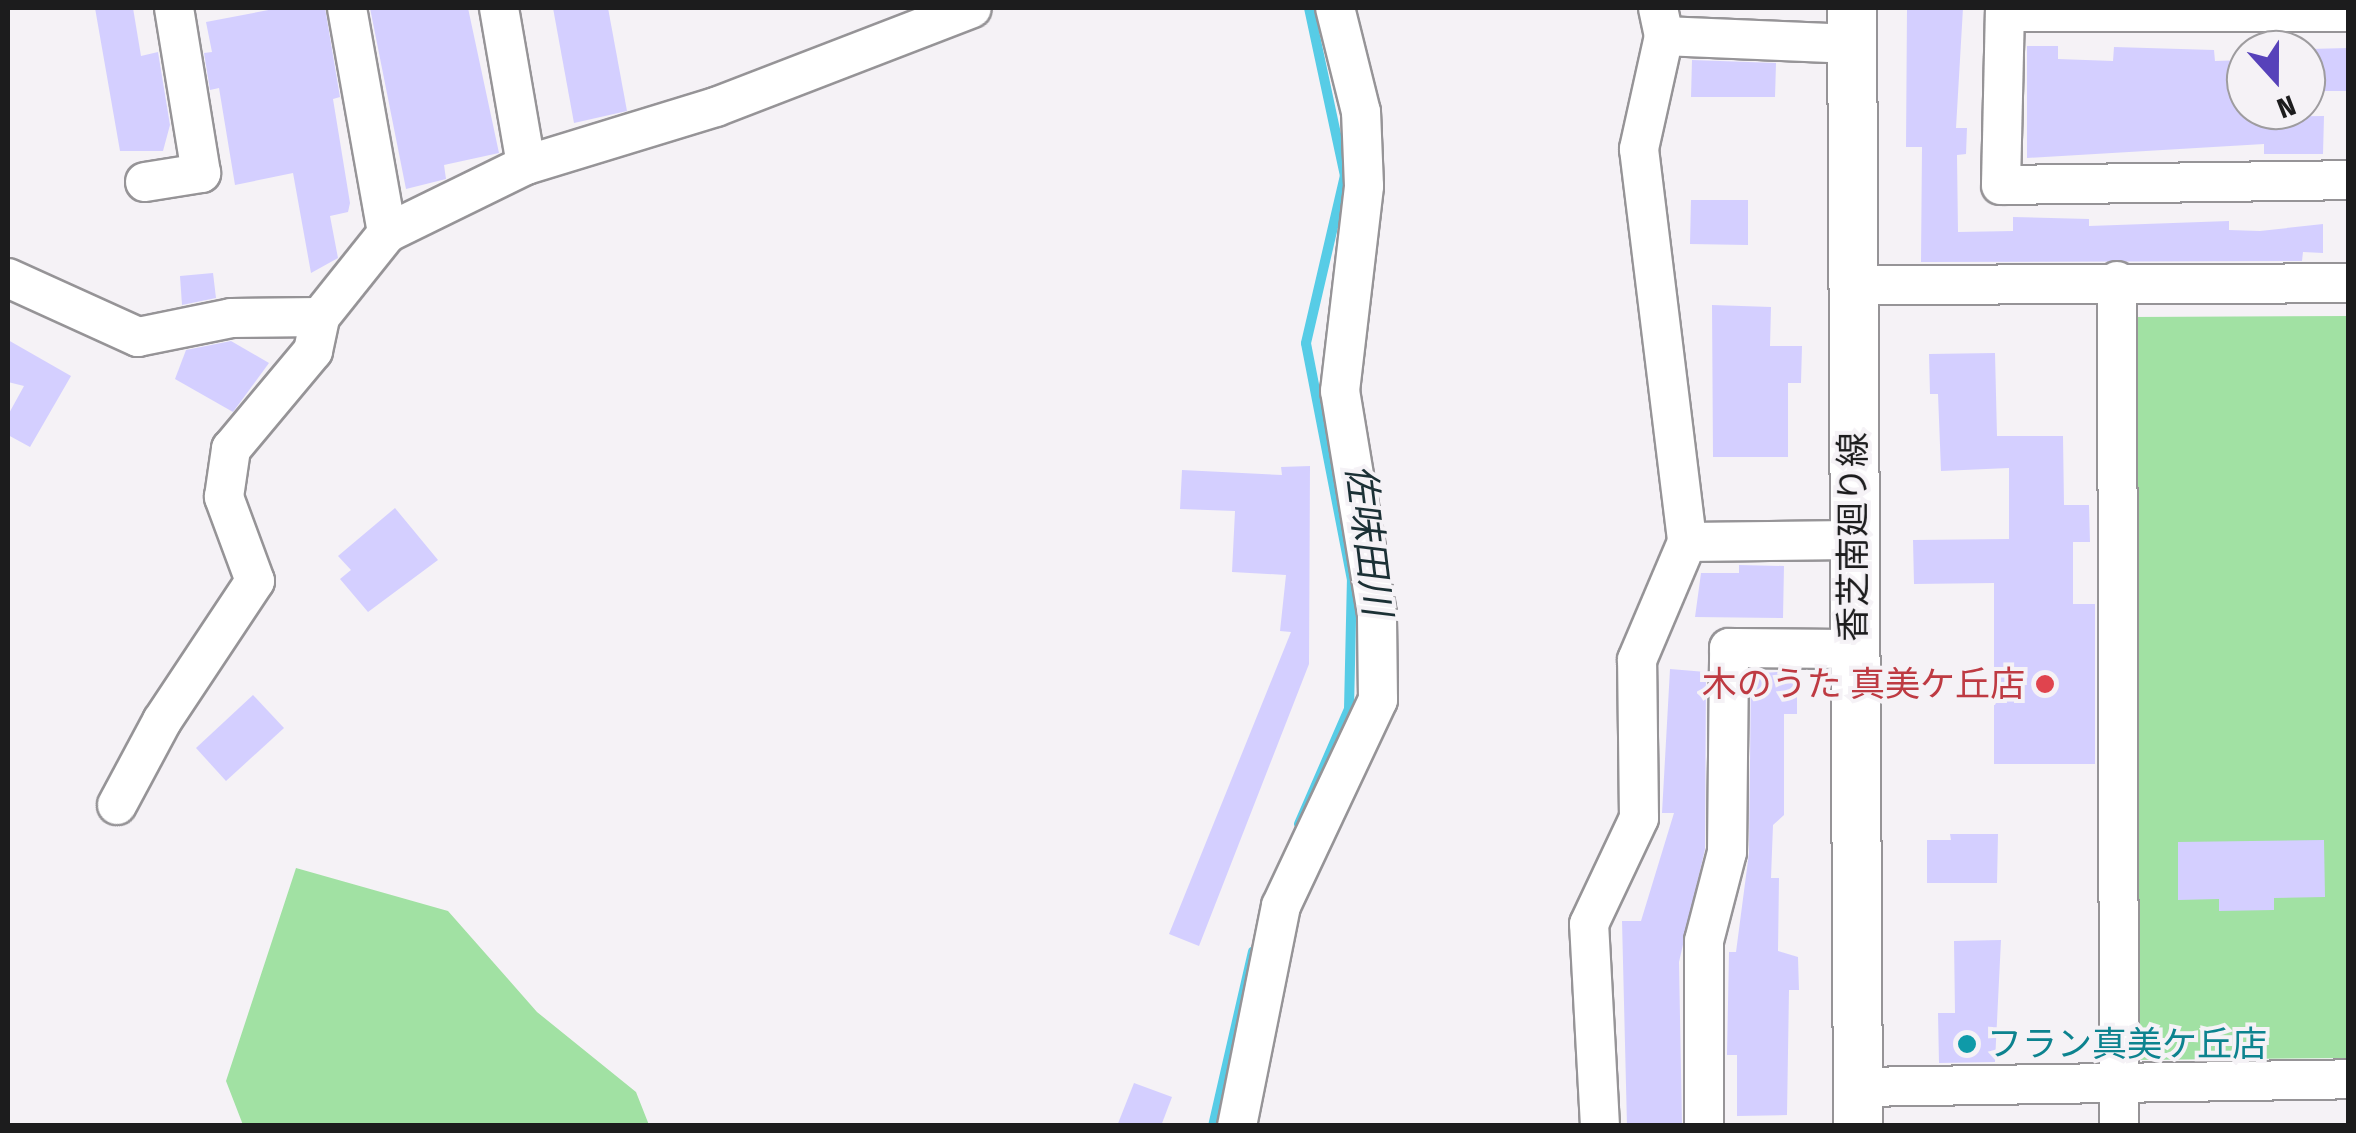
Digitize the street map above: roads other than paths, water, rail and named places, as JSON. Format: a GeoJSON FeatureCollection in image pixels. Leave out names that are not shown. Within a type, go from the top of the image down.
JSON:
{"type":"FeatureCollection","features":[{"type":"Feature","properties":{"kind":"street"},"geometry":{"type":"LineString","coordinates":[[145,182],[201,173],[174,8]]}},
{"type":"Feature","properties":{"kind":"street"},"geometry":{"type":"LineString","coordinates":[[347,8],[387,233]]}},
{"type":"Feature","properties":{"kind":"street"},"geometry":{"type":"LineString","coordinates":[[499,8],[526,165]]}},
{"type":"Feature","properties":{"kind":"street"},"geometry":{"type":"LineString","coordinates":[[117,805],[162,721],[256,581],[224,497],[231,449],[314,351],[320,317],[387,233],[526,165],[716,106],[935,15],[972,8]]}},
{"type":"Feature","properties":{"kind":"street"},"geometry":{"type":"LineString","coordinates":[[1236,1126],[1282,906],[1378,700],[1377,614],[1340,391],[1364,186],[1361,112],[1335,8]]}},
{"type":"Feature","properties":{"kind":"street"},"geometry":{"type":"LineString","coordinates":[[2348,12],[2006,10],[2000,185],[2348,180]]}},
{"type":"Feature","properties":{"kind":"street"},"geometry":{"type":"LineString","coordinates":[[1600,1126],[1589,924],[1639,818],[1637,660],[1687,542],[1639,149],[1661,22],[1852,26]]}},
{"type":"Feature","properties":{"kind":"street","name":"香芝南廻り線"},"geometry":{"type":"LineString","coordinates":[[1852,26],[1856,285],[1852,650],[1858,1106]]}},
{"type":"Feature","properties":{"kind":"street"},"geometry":{"type":"LineString","coordinates":[[8,278],[138,337],[230,318],[320,317]]}},
{"type":"Feature","properties":{"kind":"street"},"geometry":{"type":"LineString","coordinates":[[2117,282],[2120,1126]]}},
{"type":"Feature","properties":{"kind":"street"},"geometry":{"type":"LineString","coordinates":[[1856,285],[2348,283]]}},
{"type":"Feature","properties":{"kind":"street"},"geometry":{"type":"LineString","coordinates":[[1687,542],[1852,540]]}},
{"type":"Feature","properties":{"kind":"street"},"geometry":{"type":"LineString","coordinates":[[1704,1126],[1704,940],[1726,852],[1729,648],[1852,650]]}},
{"type":"Feature","properties":{"kind":"street"},"geometry":{"type":"LineString","coordinates":[[1858,1106],[2120,1082],[2348,1080]]}},
{"type":"Feature","properties":{"kind":"waterway","name":"佐味田川"},"geometry":{"type":"LineString","coordinates":[[1299,824],[1349,709],[1352,580],[1306,343],[1345,176],[1309,8]]}},
{"type":"Feature","properties":{"kind":"waterway","name":"佐味田川"},"geometry":{"type":"LineString","coordinates":[[1213,1126],[1253,952]]}},
{"type":"Feature","properties":{"kind":"place","name":"木のうた 真美ケ丘店"},"geometry":{"type":"Point","coordinates":[2045,684]}},
{"type":"Feature","properties":{"kind":"place","name":"フラン真美ケ丘店"},"geometry":{"type":"Point","coordinates":[1967,1044]}}]}
